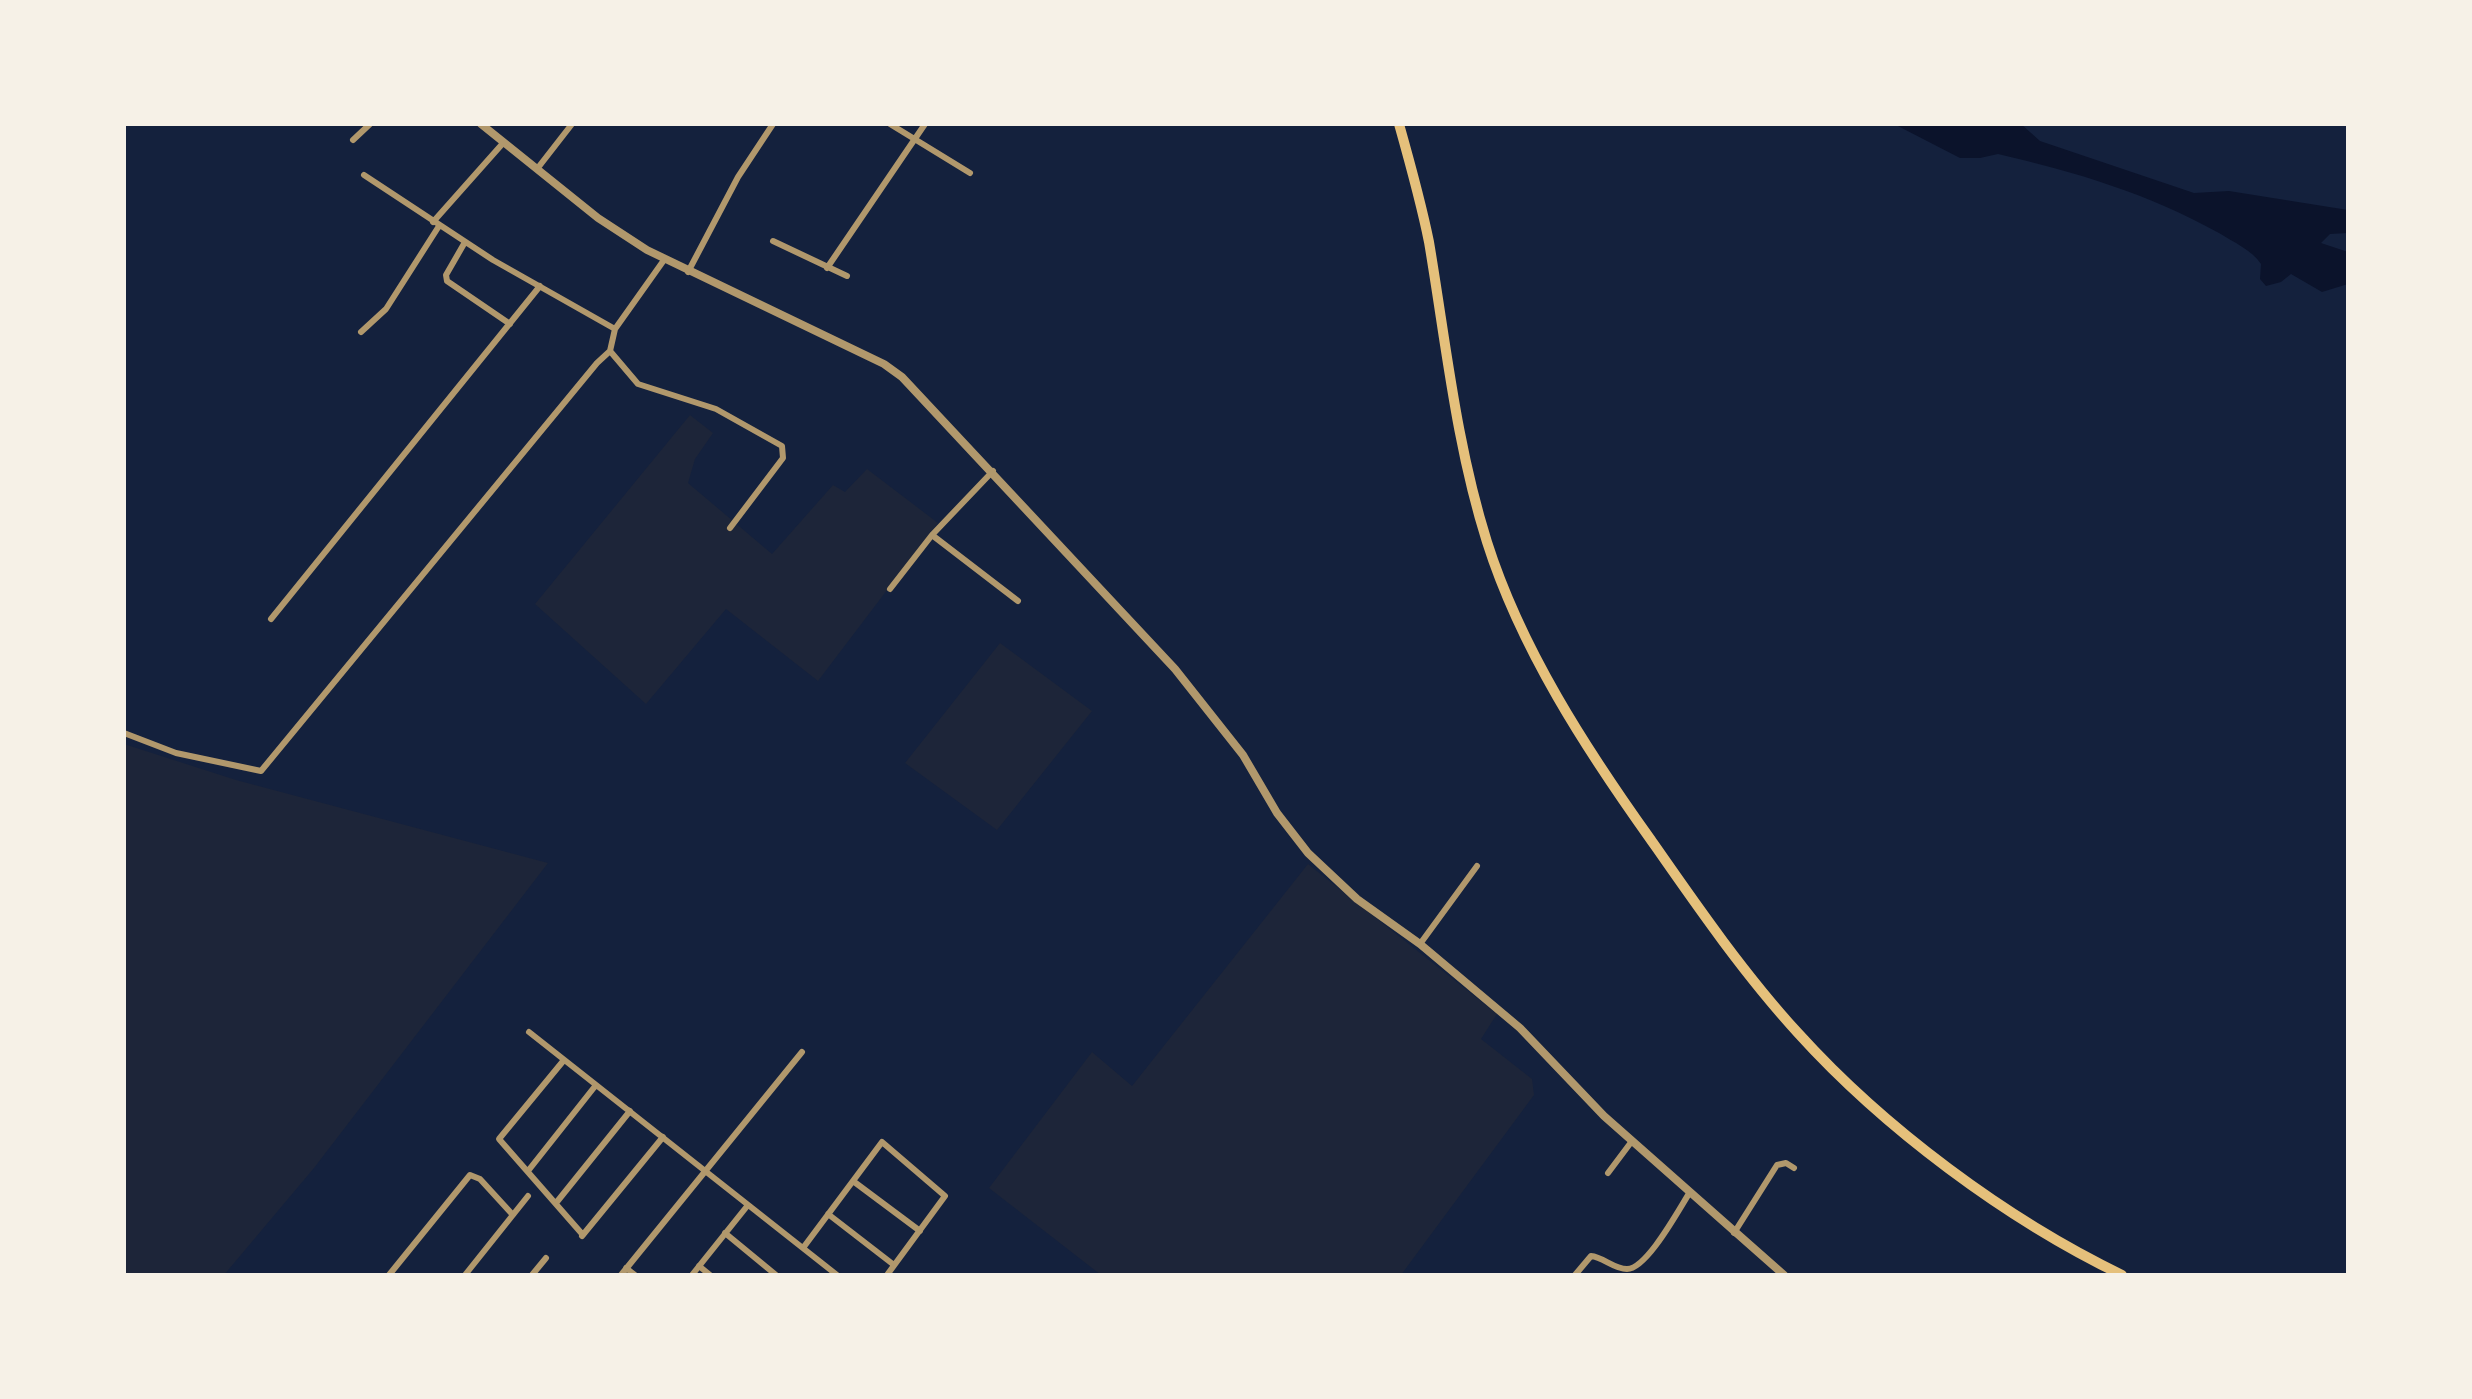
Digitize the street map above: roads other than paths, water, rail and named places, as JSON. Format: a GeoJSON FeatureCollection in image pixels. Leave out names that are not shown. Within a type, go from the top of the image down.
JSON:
{"type":"FeatureCollection","features":[{"type":"Feature","properties":{"kind":"main road"},"geometry":{"type":"LineString","coordinates":[[1399,124],[1428,239],[1468,478],[1488,546],[1522,626],[1603,771],[1685,888],[1761,988],[1796,1032],[1844,1081],[1954,1172],[2068,1246],[2122,1275]]}},
{"type":"Feature","properties":{"kind":"street"},"geometry":{"type":"LineString","coordinates":[[353,140],[370,124]]}},
{"type":"Feature","properties":{"kind":"street"},"geometry":{"type":"LineString","coordinates":[[481,124],[598,218],[664,260],[884,364],[919,392],[1175,669],[1243,755],[1293,836],[1357,899],[1420,944],[1520,1028],[1604,1116],[1784,1275]]}},
{"type":"Feature","properties":{"kind":"street"},"geometry":{"type":"LineString","coordinates":[[537,169],[572,124]]}},
{"type":"Feature","properties":{"kind":"street"},"geometry":{"type":"LineString","coordinates":[[688,272],[738,177],[773,124]]}},
{"type":"Feature","properties":{"kind":"street"},"geometry":{"type":"LineString","coordinates":[[890,124],[970,173]]}},
{"type":"Feature","properties":{"kind":"street"},"geometry":{"type":"LineString","coordinates":[[827,268],[925,124]]}},
{"type":"Feature","properties":{"kind":"street"},"geometry":{"type":"LineString","coordinates":[[361,332],[386,309],[436,224],[504,142]]}},
{"type":"Feature","properties":{"kind":"street"},"geometry":{"type":"LineString","coordinates":[[363,175],[465,242],[615,329]]}},
{"type":"Feature","properties":{"kind":"street"},"geometry":{"type":"LineString","coordinates":[[774,241],[847,276]]}},
{"type":"Feature","properties":{"kind":"street"},"geometry":{"type":"LineString","coordinates":[[465,242],[446,275],[446,281],[510,324]]}},
{"type":"Feature","properties":{"kind":"street"},"geometry":{"type":"LineString","coordinates":[[124,733],[176,753],[227,766],[261,771],[371,634],[597,363],[610,351],[615,329],[664,260]]}},
{"type":"Feature","properties":{"kind":"street"},"geometry":{"type":"LineString","coordinates":[[271,620],[540,286]]}},
{"type":"Feature","properties":{"kind":"street"},"geometry":{"type":"LineString","coordinates":[[610,351],[638,384],[716,409],[782,446],[783,458],[730,528]]}},
{"type":"Feature","properties":{"kind":"street"},"geometry":{"type":"LineString","coordinates":[[890,589],[932,535],[993,471]]}},
{"type":"Feature","properties":{"kind":"street"},"geometry":{"type":"LineString","coordinates":[[932,535],[1018,601]]}},
{"type":"Feature","properties":{"kind":"street"},"geometry":{"type":"LineString","coordinates":[[1420,944],[1477,866]]}},
{"type":"Feature","properties":{"kind":"street"},"geometry":{"type":"LineString","coordinates":[[529,1032],[838,1275]]}},
{"type":"Feature","properties":{"kind":"street"},"geometry":{"type":"LineString","coordinates":[[621,1275],[802,1052]]}},
{"type":"Feature","properties":{"kind":"street"},"geometry":{"type":"LineString","coordinates":[[564,1060],[499,1139],[582,1236],[663,1138]]}},
{"type":"Feature","properties":{"kind":"street"},"geometry":{"type":"LineString","coordinates":[[528,1171],[596,1085]]}},
{"type":"Feature","properties":{"kind":"street"},"geometry":{"type":"LineString","coordinates":[[556,1203],[630,1111]]}},
{"type":"Feature","properties":{"kind":"street"},"geometry":{"type":"LineString","coordinates":[[1608,1173],[1632,1141]]}},
{"type":"Feature","properties":{"kind":"street"},"geometry":{"type":"LineString","coordinates":[[803,1248],[882,1142],[945,1196],[887,1275]]}},
{"type":"Feature","properties":{"kind":"street"},"geometry":{"type":"LineString","coordinates":[[1734,1233],[1777,1165],[1786,1163],[1794,1168]]}},
{"type":"Feature","properties":{"kind":"street"},"geometry":{"type":"LineString","coordinates":[[389,1275],[470,1175],[480,1179],[512,1214]]}},
{"type":"Feature","properties":{"kind":"street"},"geometry":{"type":"LineString","coordinates":[[853,1181],[920,1231]]}},
{"type":"Feature","properties":{"kind":"street"},"geometry":{"type":"LineString","coordinates":[[1575,1275],[1591,1256],[1622,1268],[1635,1267],[1649,1254],[1690,1192]]}},
{"type":"Feature","properties":{"kind":"street"},"geometry":{"type":"LineString","coordinates":[[465,1275],[527,1196]]}},
{"type":"Feature","properties":{"kind":"street"},"geometry":{"type":"LineString","coordinates":[[692,1275],[748,1205]]}},
{"type":"Feature","properties":{"kind":"street"},"geometry":{"type":"LineString","coordinates":[[828,1214],[894,1265]]}},
{"type":"Feature","properties":{"kind":"street"},"geometry":{"type":"LineString","coordinates":[[725,1233],[776,1275]]}},
{"type":"Feature","properties":{"kind":"street"},"geometry":{"type":"LineString","coordinates":[[531,1275],[546,1258]]}},
{"type":"Feature","properties":{"kind":"street"},"geometry":{"type":"LineString","coordinates":[[699,1266],[709,1275]]}},
{"type":"Feature","properties":{"kind":"street"},"geometry":{"type":"LineString","coordinates":[[626,1268],[635,1275]]}}]}
